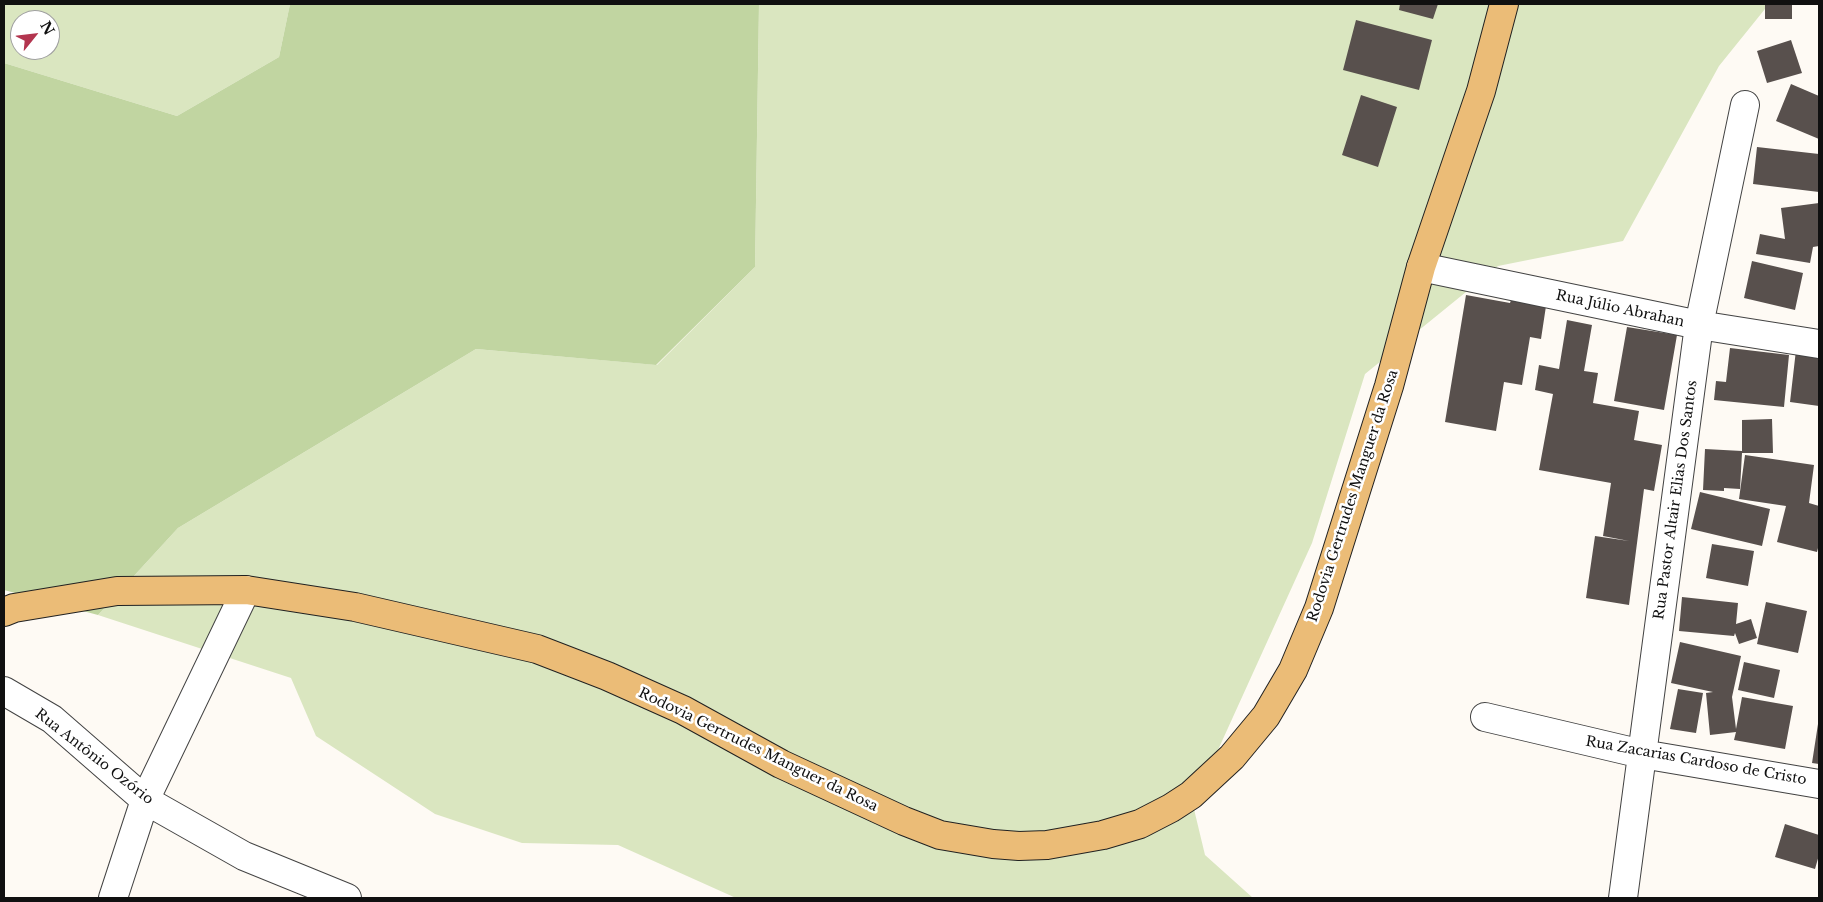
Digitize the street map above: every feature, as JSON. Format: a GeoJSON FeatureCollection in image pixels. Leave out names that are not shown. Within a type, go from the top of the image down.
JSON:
{"type":"FeatureCollection","features":[{"type":"Feature","properties":{"kind":"main road","name":"Rodovia Gertrudes Manguer da Rosa"},"geometry":{"type":"LineString","coordinates":[[4,612],[14,608],[117,591],[246,590],[355,607],[537,649],[607,676],[683,710],[781,764],[904,821],[940,834],[992,844],[1019,846],[1054,844],[1103,835],[1140,824],[1191,795],[1232,757],[1266,716],[1293,670],[1320,608],[1389,386],[1421,267],[1481,91],[1504,4]]}},
{"type":"Feature","properties":{"kind":"street","name":"Rua Pastor Altair Elias Dos Santos"},"geometry":{"type":"LineString","coordinates":[[1623,898],[1700,325],[1745,104]]}},
{"type":"Feature","properties":{"kind":"street","name":"Rua Júlio Abrahan"},"geometry":{"type":"LineString","coordinates":[[1421,267],[1700,325],[1819,344]]}},
{"type":"Feature","properties":{"kind":"street"},"geometry":{"type":"LineString","coordinates":[[113,898],[146,800],[246,590]]}},
{"type":"Feature","properties":{"kind":"street","name":"Rua Antônio Ozório"},"geometry":{"type":"LineString","coordinates":[[4,691],[52,720],[146,800],[244,856],[347,898]]}},
{"type":"Feature","properties":{"kind":"street","name":"Rua Zacarias Cardoso de Cristo"},"geometry":{"type":"LineString","coordinates":[[1485,717],[1642,754],[1819,784]]}},
{"type":"Feature","properties":{"kind":"green space"},"geometry":{"type":"Polygon","coordinates":[[[4,4],[290,4],[279,57],[177,116],[4,63],[4,4]]]}},
{"type":"Feature","properties":{"kind":"green space"},"geometry":{"type":"Polygon","coordinates":[[[290,4],[759,4],[755,267],[656,365],[476,349],[178,528],[98,615],[4,590],[4,63],[177,116],[279,57],[290,4]]]}},
{"type":"Feature","properties":{"kind":"green space"},"geometry":{"type":"Polygon","coordinates":[[[759,4],[1769,4],[1719,66],[1623,241],[1498,266],[1365,374],[1312,543],[1193,805],[1205,855],[1253,898],[736,898],[618,845],[522,843],[435,814],[316,736],[291,678],[98,615],[178,528],[476,349],[657,365],[755,267],[759,4]]]}},
{"type":"Feature","properties":{"kind":"building"},"geometry":{"type":"Polygon","coordinates":[[[1400,4],[1438,4],[1433,19],[1399,10],[1400,4]]]}},
{"type":"Feature","properties":{"kind":"building"},"geometry":{"type":"Polygon","coordinates":[[[1765,4],[1792,4],[1792,19],[1765,19],[1765,4]]]}},
{"type":"Feature","properties":{"kind":"building"},"geometry":{"type":"Polygon","coordinates":[[[1356,20],[1432,40],[1419,90],[1343,70],[1356,20]]]}},
{"type":"Feature","properties":{"kind":"building"},"geometry":{"type":"Polygon","coordinates":[[[1791,40],[1802,73],[1767,83],[1757,51],[1791,40]]]}},
{"type":"Feature","properties":{"kind":"building"},"geometry":{"type":"Polygon","coordinates":[[[1791,84],[1819,96],[1819,139],[1776,121],[1791,84]]]}},
{"type":"Feature","properties":{"kind":"building"},"geometry":{"type":"Polygon","coordinates":[[[1361,95],[1397,107],[1378,167],[1342,155],[1361,95]]]}},
{"type":"Feature","properties":{"kind":"building"},"geometry":{"type":"Polygon","coordinates":[[[1757,147],[1819,154],[1819,192],[1753,184],[1757,147]]]}},
{"type":"Feature","properties":{"kind":"building"},"geometry":{"type":"Polygon","coordinates":[[[1819,203],[1819,246],[1813,247],[1810,263],[1756,254],[1760,234],[1785,239],[1781,208],[1819,203]]]}},
{"type":"Feature","properties":{"kind":"building"},"geometry":{"type":"Polygon","coordinates":[[[1752,261],[1803,273],[1795,310],[1744,298],[1752,261]]]}},
{"type":"Feature","properties":{"kind":"building"},"geometry":{"type":"Polygon","coordinates":[[[1466,295],[1510,303],[1511,300],[1546,306],[1541,339],[1530,337],[1522,385],[1504,382],[1496,431],[1445,422],[1466,295]]]}},
{"type":"Feature","properties":{"kind":"building"},"geometry":{"type":"Polygon","coordinates":[[[1567,320],[1592,325],[1584,371],[1598,373],[1593,403],[1639,411],[1634,440],[1662,445],[1654,491],[1644,489],[1629,605],[1586,598],[1595,536],[1629,541],[1603,536],[1611,483],[1539,470],[1553,394],[1535,390],[1539,365],[1559,369],[1567,320]]]}},
{"type":"Feature","properties":{"kind":"building"},"geometry":{"type":"Polygon","coordinates":[[[1627,327],[1677,335],[1664,410],[1614,401],[1627,327]]]}},
{"type":"Feature","properties":{"kind":"building"},"geometry":{"type":"Polygon","coordinates":[[[1730,348],[1789,355],[1784,407],[1714,400],[1716,381],[1726,382],[1730,348]]]}},
{"type":"Feature","properties":{"kind":"building"},"geometry":{"type":"Polygon","coordinates":[[[1796,350],[1819,353],[1819,406],[1790,402],[1796,350]]]}},
{"type":"Feature","properties":{"kind":"building"},"geometry":{"type":"Polygon","coordinates":[[[1772,419],[1773,453],[1742,453],[1740,489],[1724,488],[1724,491],[1703,490],[1705,449],[1742,451],[1742,420],[1772,419]]]}},
{"type":"Feature","properties":{"kind":"building"},"geometry":{"type":"Polygon","coordinates":[[[1745,455],[1814,465],[1809,503],[1819,506],[1819,544],[1817,552],[1777,542],[1786,506],[1739,499],[1745,455]]]}},
{"type":"Feature","properties":{"kind":"building"},"geometry":{"type":"Polygon","coordinates":[[[1700,492],[1770,509],[1762,546],[1691,529],[1700,492]]]}},
{"type":"Feature","properties":{"kind":"building"},"geometry":{"type":"Polygon","coordinates":[[[1712,544],[1754,551],[1748,586],[1706,578],[1712,544]]]}},
{"type":"Feature","properties":{"kind":"building"},"geometry":{"type":"Polygon","coordinates":[[[1682,597],[1738,603],[1736,624],[1751,619],[1757,638],[1739,644],[1735,633],[1734,636],[1679,631],[1682,597]]]}},
{"type":"Feature","properties":{"kind":"building"},"geometry":{"type":"Polygon","coordinates":[[[1766,602],[1807,611],[1798,653],[1757,644],[1766,602]]]}},
{"type":"Feature","properties":{"kind":"building"},"geometry":{"type":"Polygon","coordinates":[[[1680,642],[1741,656],[1732,697],[1736,729],[1742,697],[1793,706],[1785,749],[1734,740],[1736,732],[1710,735],[1706,693],[1713,692],[1671,683],[1680,642]]]}},
{"type":"Feature","properties":{"kind":"building"},"geometry":{"type":"Polygon","coordinates":[[[1744,662],[1780,670],[1774,698],[1738,690],[1744,662]]]}},
{"type":"Feature","properties":{"kind":"building"},"geometry":{"type":"Polygon","coordinates":[[[1678,689],[1703,693],[1696,733],[1670,729],[1678,689]]]}},
{"type":"Feature","properties":{"kind":"building"},"geometry":{"type":"Polygon","coordinates":[[[1819,724],[1819,764],[1812,763],[1819,724]]]}},
{"type":"Feature","properties":{"kind":"building"},"geometry":{"type":"Polygon","coordinates":[[[1785,824],[1819,835],[1819,855],[1815,869],[1775,857],[1785,824]]]}}]}
